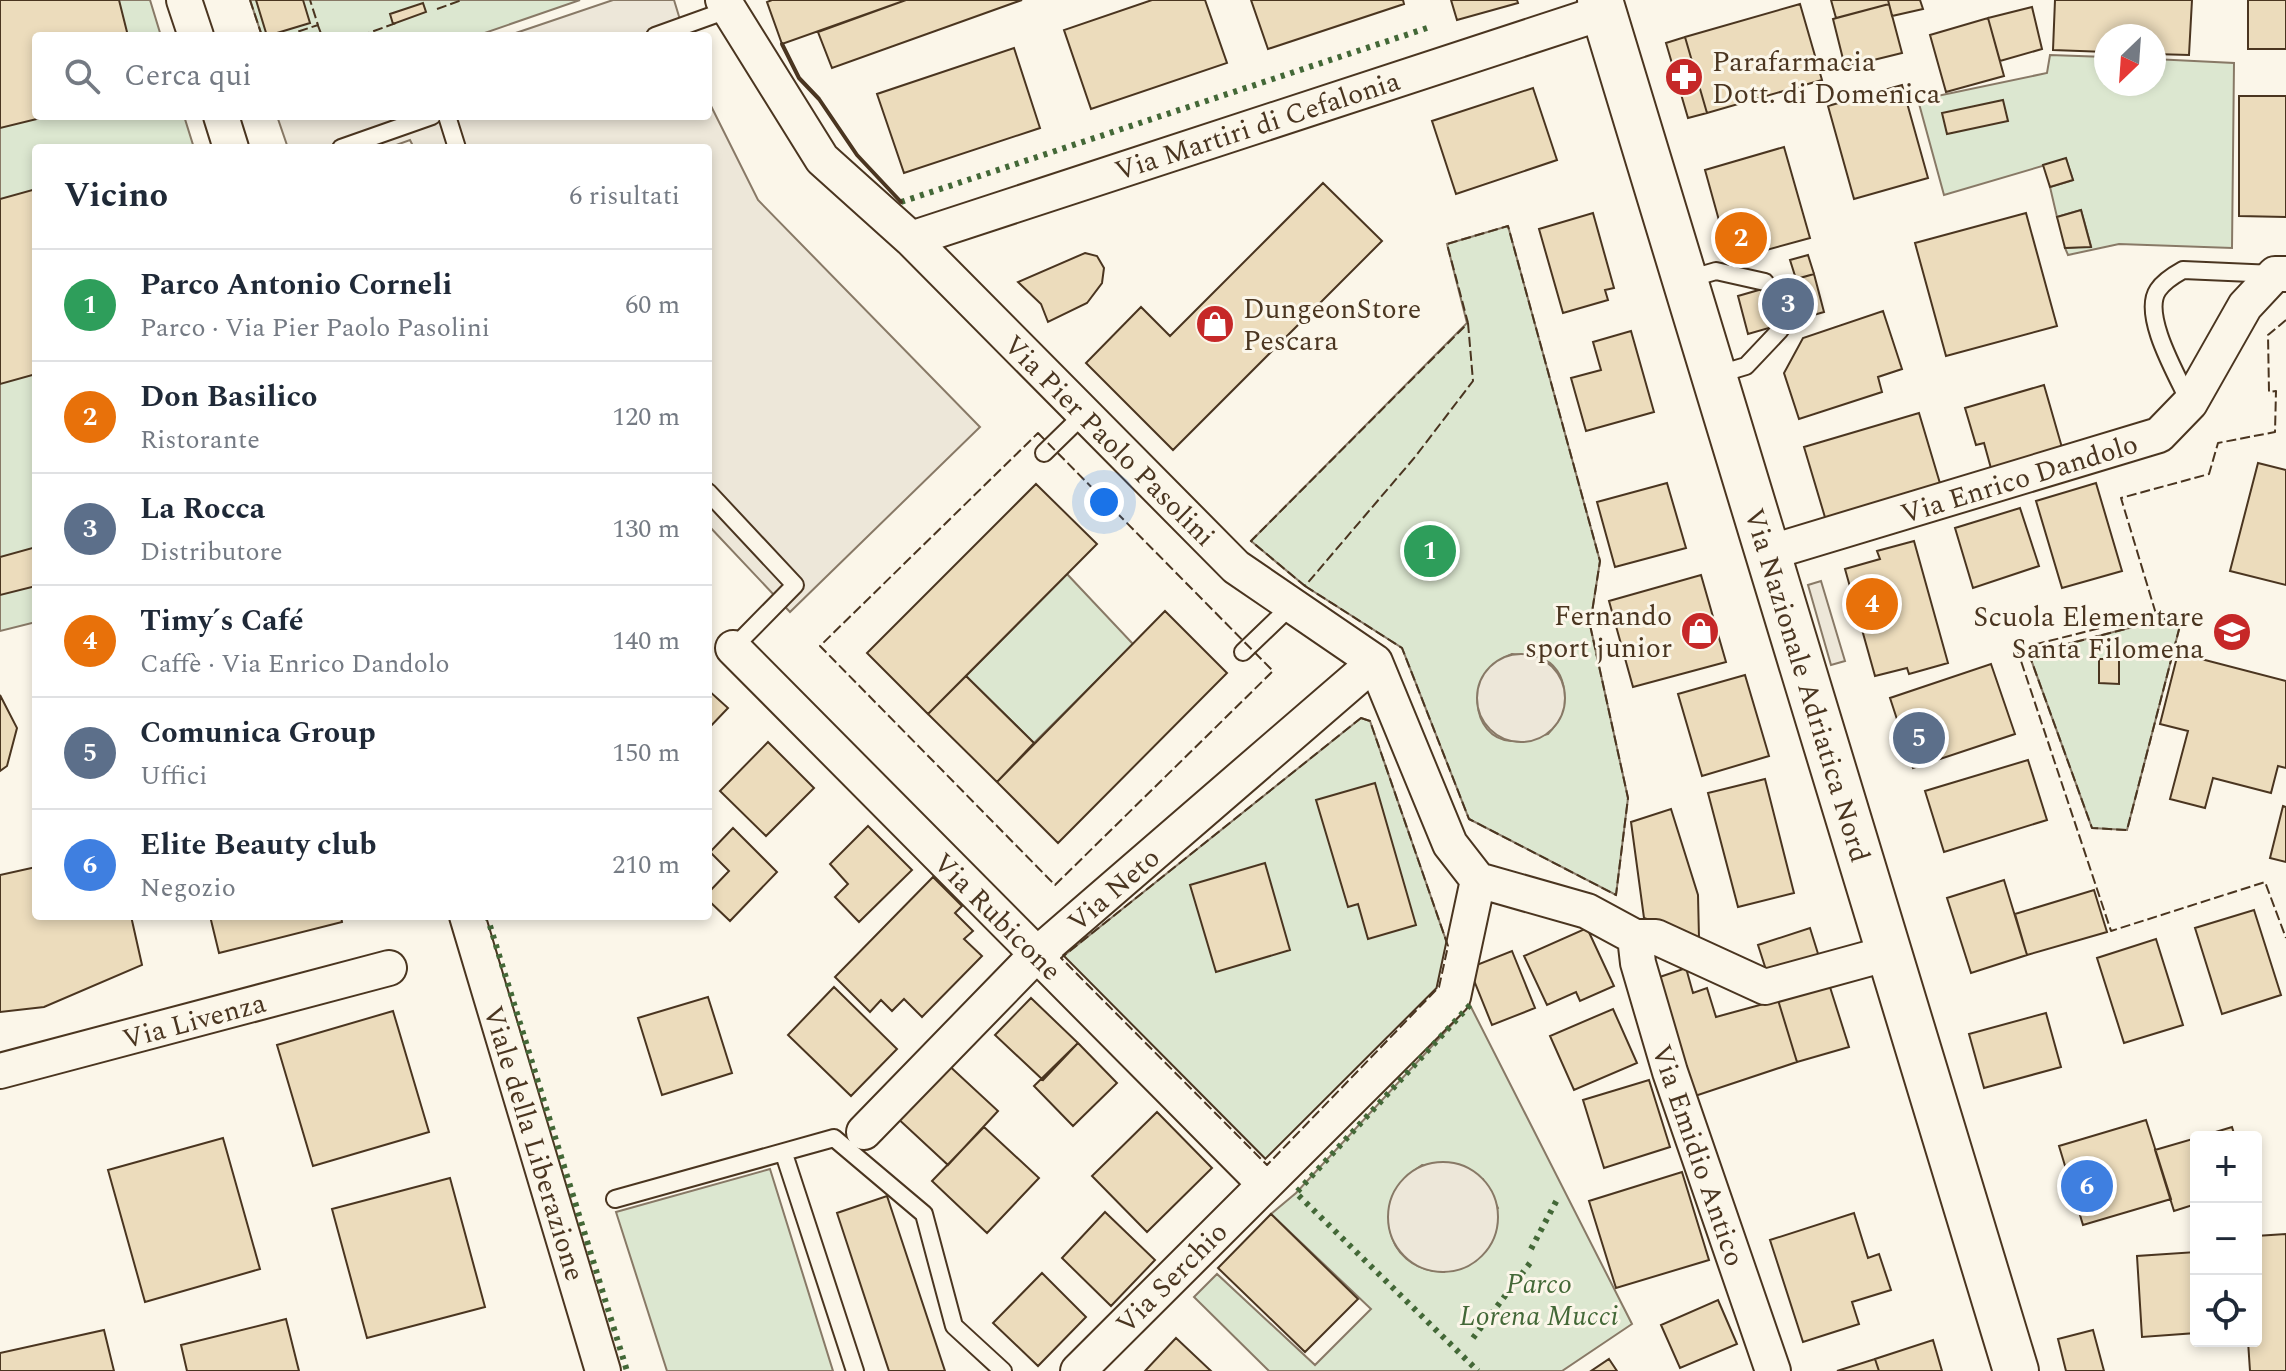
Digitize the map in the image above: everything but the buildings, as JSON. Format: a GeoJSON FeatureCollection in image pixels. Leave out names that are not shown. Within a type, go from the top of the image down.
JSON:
{"type":"FeatureCollection","features":[{"type":"Feature","properties":{"kind":"main road","name":"Via Nazionale Adriatica Nord"},"geometry":{"type":"LineString","coordinates":[[1602,6],[2016,1371]]}},
{"type":"Feature","properties":{"kind":"street"},"geometry":{"type":"LineString","coordinates":[[184,0],[195,32]]}},
{"type":"Feature","properties":{"kind":"street","name":"Via Pier Paolo Pasolini"},"geometry":{"type":"LineString","coordinates":[[726,4],[822,159],[911,239],[1236,567],[1375,662]]}},
{"type":"Feature","properties":{"kind":"street","name":"Via Martiri di Cefalonia"},"geometry":{"type":"LineString","coordinates":[[911,239],[1602,6]]}},
{"type":"Feature","properties":{"kind":"street"},"geometry":{"type":"LineString","coordinates":[[222,120],[230,144]]}},
{"type":"Feature","properties":{"kind":"street","name":"Via Enrico Dandolo"},"geometry":{"type":"LineString","coordinates":[[1768,553],[2159,435],[2190,403],[2245,306],[2281,274]]}},
{"type":"Feature","properties":{"kind":"street","name":"Via Rubicone"},"geometry":{"type":"LineString","coordinates":[[733,648],[1264,1183]]}},
{"type":"Feature","properties":{"kind":"street"},"geometry":{"type":"LineString","coordinates":[[1375,662],[1450,844],[1478,880],[1587,911],[1635,937],[1656,937],[1765,987],[1889,953]]}},
{"type":"Feature","properties":{"kind":"street","name":"Via Neto"},"geometry":{"type":"LineString","coordinates":[[864,1132],[1036,955],[1375,662]]}},
{"type":"Feature","properties":{"kind":"street","name":"Via Serchio"},"geometry":{"type":"LineString","coordinates":[[1078,1371],[1453,997],[1478,880]]}},
{"type":"Feature","properties":{"kind":"street","name":"Viale della Liberazione"},"geometry":{"type":"LineString","coordinates":[[468,920],[603,1371]]}},
{"type":"Feature","properties":{"kind":"street","name":"Via Emidio Antico"},"geometry":{"type":"LineString","coordinates":[[1635,937],[1638,963],[1670,1072],[1773,1371]]}},
{"type":"Feature","properties":{"kind":"street","name":"Via Livenza"},"geometry":{"type":"LineString","coordinates":[[0,1071],[389,968]]}},
{"type":"Feature","properties":{"kind":"lane"},"geometry":{"type":"LineString","coordinates":[[664,32],[726,4]]}},
{"type":"Feature","properties":{"kind":"lane"},"geometry":{"type":"LineString","coordinates":[[352,144],[421,120]]}},
{"type":"Feature","properties":{"kind":"lane"},"geometry":{"type":"LineString","coordinates":[[448,120],[456,144]]}},
{"type":"Feature","properties":{"kind":"lane"},"geometry":{"type":"LineString","coordinates":[[2190,403],[2153,319],[2152,303],[2157,291],[2183,270],[2281,274]]}},
{"type":"Feature","properties":{"kind":"lane"},"geometry":{"type":"LineString","coordinates":[[1685,280],[1716,271],[1765,282]]}},
{"type":"Feature","properties":{"kind":"lane"},"geometry":{"type":"LineString","coordinates":[[1714,376],[1746,366],[1780,330]]}},
{"type":"Feature","properties":{"kind":"lane"},"geometry":{"type":"LineString","coordinates":[[1044,453],[1084,414]]}},
{"type":"Feature","properties":{"kind":"lane"},"geometry":{"type":"LineString","coordinates":[[712,496],[795,585],[733,648]]}},
{"type":"Feature","properties":{"kind":"lane"},"geometry":{"type":"LineString","coordinates":[[1243,652],[1292,605]]}},
{"type":"Feature","properties":{"kind":"lane"},"geometry":{"type":"LineString","coordinates":[[615,1199],[834,1138],[924,1214],[954,1326],[1003,1371]]}},
{"type":"Feature","properties":{"kind":"lane"},"geometry":{"type":"LineString","coordinates":[[784,1154],[855,1371]]}},
{"type":"Feature","properties":{"kind":"green space"},"geometry":{"type":"Polygon","coordinates":[[[0,0],[150,0],[160,32],[32,32],[32,120],[185,120],[193,144],[32,144],[32,623],[0,631],[0,0]]]}},
{"type":"Feature","properties":{"kind":"green space"},"geometry":{"type":"Polygon","coordinates":[[[250,0],[580,0],[488,32],[261,32],[250,0]]]}},
{"type":"Feature","properties":{"kind":"green space"},"geometry":{"type":"Polygon","coordinates":[[[2050,55],[2094,57],[2094,96],[2166,96],[2166,60],[2234,63],[2232,248],[2119,244],[2068,255],[2065,248],[2091,246],[2081,210],[2057,217],[2050,187],[2073,180],[2066,159],[1944,195],[1918,100],[2047,73],[2050,55]]]}},
{"type":"Feature","properties":{"kind":"green space"},"geometry":{"type":"Polygon","coordinates":[[[1508,226],[1600,561],[1590,625],[1628,798],[1616,895],[1469,819],[1402,648],[1305,586],[1251,541],[1467,323],[1447,244],[1508,226]],[[1512,654],[1496,663],[1485,675],[1479,689],[1480,717],[1487,729],[1497,737],[1511,741],[1548,734],[1560,715],[1564,692],[1562,681],[1549,663],[1538,657],[1512,654]]]}},
{"type":"Feature","properties":{"kind":"green space"},"geometry":{"type":"Polygon","coordinates":[[[1067,574],[1133,644],[1034,743],[966,676],[1067,574]]]}},
{"type":"Feature","properties":{"kind":"green space"},"geometry":{"type":"Polygon","coordinates":[[[2183,614],[2127,830],[2092,828],[2029,654],[2183,614]]]}},
{"type":"Feature","properties":{"kind":"green space"},"geometry":{"type":"Polygon","coordinates":[[[1361,718],[1370,721],[1448,946],[1439,987],[1267,1165],[1061,958],[1361,718]]]}},
{"type":"Feature","properties":{"kind":"green space","name":"Parco Lorena Mucci"},"geometry":{"type":"Polygon","coordinates":[[[1470,1005],[1632,1324],[1562,1371],[1269,1371],[1194,1297],[1217,1274],[1315,1365],[1371,1309],[1271,1214],[1296,1193],[1470,1005]],[[1422,1165],[1406,1178],[1395,1195],[1390,1212],[1390,1229],[1395,1245],[1406,1259],[1423,1268],[1444,1272],[1498,1208],[1483,1179],[1422,1165]]]}},
{"type":"Feature","properties":{"kind":"green space"},"geometry":{"type":"Polygon","coordinates":[[[770,1169],[833,1371],[667,1371],[616,1212],[770,1169]]]}},
{"type":"Feature","properties":{"kind":"shaded area"},"geometry":{"type":"Polygon","coordinates":[[[613,0],[674,0],[684,32],[519,32],[613,0]]]}},
{"type":"Feature","properties":{"kind":"shaded area"},"geometry":{"type":"Polygon","coordinates":[[[712,108],[758,200],[980,427],[790,612],[712,529],[712,144],[412,144],[410,140],[399,144],[287,144],[278,120],[712,120],[712,108]]]}},
{"type":"Feature","properties":{"kind":"shaded area"},"geometry":{"type":"Polygon","coordinates":[[[1821,581],[1845,661],[1831,665],[1808,585],[1821,581]]]}},
{"type":"Feature","properties":{"kind":"shaded area"},"geometry":{"type":"Polygon","coordinates":[[[1521,654],[1546,661],[1558,673],[1565,698],[1558,723],[1546,735],[1521,742],[1496,735],[1484,723],[1477,698],[1484,673],[1496,661],[1521,654]]]}},
{"type":"Feature","properties":{"kind":"shaded area"},"geometry":{"type":"Polygon","coordinates":[[[1443,1162],[1464,1166],[1482,1178],[1494,1196],[1498,1217],[1494,1238],[1482,1256],[1464,1268],[1443,1272],[1422,1268],[1404,1256],[1392,1238],[1388,1217],[1392,1196],[1404,1178],[1422,1166],[1443,1162]]]}},
{"type":"Feature","properties":{"kind":"hedge"},"geometry":{"type":"LineString","coordinates":[[901,202],[1427,28]]}},
{"type":"Feature","properties":{"kind":"hedge"},"geometry":{"type":"LineString","coordinates":[[488,920],[627,1371]]}},
{"type":"Feature","properties":{"kind":"hedge"},"geometry":{"type":"LineString","coordinates":[[1470,1005],[1296,1193],[1478,1371]]}},
{"type":"Feature","properties":{"kind":"hedge"},"geometry":{"type":"LineString","coordinates":[[1531,1249],[1559,1196]]}},
{"type":"Feature","properties":{"kind":"hedge"},"geometry":{"type":"LineString","coordinates":[[1473,1338],[1530,1263]]}},
{"type":"Feature","properties":{"kind":"fence"},"geometry":{"type":"LineString","coordinates":[[250,0],[261,32]]}},
{"type":"Feature","properties":{"kind":"fence"},"geometry":{"type":"LineString","coordinates":[[297,32],[318,25],[310,0]]}},
{"type":"Feature","properties":{"kind":"fence"},"geometry":{"type":"LineString","coordinates":[[437,9],[462,0]]}},
{"type":"Feature","properties":{"kind":"fence"},"geometry":{"type":"LineString","coordinates":[[317,23],[320,32]]}},
{"type":"Feature","properties":{"kind":"fence"},"geometry":{"type":"LineString","coordinates":[[371,32],[396,23]]}},
{"type":"Feature","properties":{"kind":"fence"},"geometry":{"type":"LineString","coordinates":[[1305,586],[1402,648],[1469,819],[1616,895],[1628,798],[1590,625],[1600,561],[1508,226],[1447,244],[1468,323]]}},
{"type":"Feature","properties":{"kind":"fence"},"geometry":{"type":"LineString","coordinates":[[2286,320],[2268,335],[2269,392],[2276,391],[2275,432],[2218,443],[2209,474],[2121,498],[2156,614],[2017,649],[2111,931],[2265,882],[2286,938]]}},
{"type":"Feature","properties":{"kind":"fence"},"geometry":{"type":"LineString","coordinates":[[1468,323],[1473,381],[1415,457],[1305,586],[1251,541],[1468,323]]}},
{"type":"Feature","properties":{"kind":"fence"},"geometry":{"type":"LineString","coordinates":[[1038,433],[1273,671],[1055,885],[820,646],[1038,433]]}},
{"type":"Feature","properties":{"kind":"fence"},"geometry":{"type":"LineString","coordinates":[[2183,614],[2127,830],[2092,828],[2029,654],[2183,614]]}},
{"type":"Feature","properties":{"kind":"fence"},"geometry":{"type":"LineString","coordinates":[[1361,718],[1370,721],[1448,946],[1439,987],[1267,1165],[1061,958],[1361,718]]}},
{"type":"Feature","properties":{"kind":"wall"},"geometry":{"type":"LineString","coordinates":[[782,44],[799,78],[819,99],[857,155],[901,202]]}},
{"type":"Feature","properties":{"kind":"place","name":"Parafarmacia Dott. di Domenica"},"geometry":{"type":"Point","coordinates":[1684,77]}},
{"type":"Feature","properties":{"kind":"place","name":"Don Basilico"},"geometry":{"type":"Point","coordinates":[1741,238]}},
{"type":"Feature","properties":{"kind":"place","name":"La Rocca"},"geometry":{"type":"Point","coordinates":[1788,304]}},
{"type":"Feature","properties":{"kind":"place","name":"DungeonStore Pescara"},"geometry":{"type":"Point","coordinates":[1215,324]}},
{"type":"Feature","properties":{"kind":"place","name":"Parco Antonio Corneli"},"geometry":{"type":"Point","coordinates":[1430,551]}},
{"type":"Feature","properties":{"kind":"place","name":"Timy´s Café"},"geometry":{"type":"Point","coordinates":[1872,604]}},
{"type":"Feature","properties":{"kind":"place","name":"Fernando sport junior"},"geometry":{"type":"Point","coordinates":[1700,631]}},
{"type":"Feature","properties":{"kind":"place","name":"Scuola Elementare Santa Filomena"},"geometry":{"type":"Point","coordinates":[2232,632]}},
{"type":"Feature","properties":{"kind":"place","name":"Comunica Group"},"geometry":{"type":"Point","coordinates":[1919,738]}},
{"type":"Feature","properties":{"kind":"place","name":"Elite Beauty club"},"geometry":{"type":"Point","coordinates":[2087,1186]}}]}
